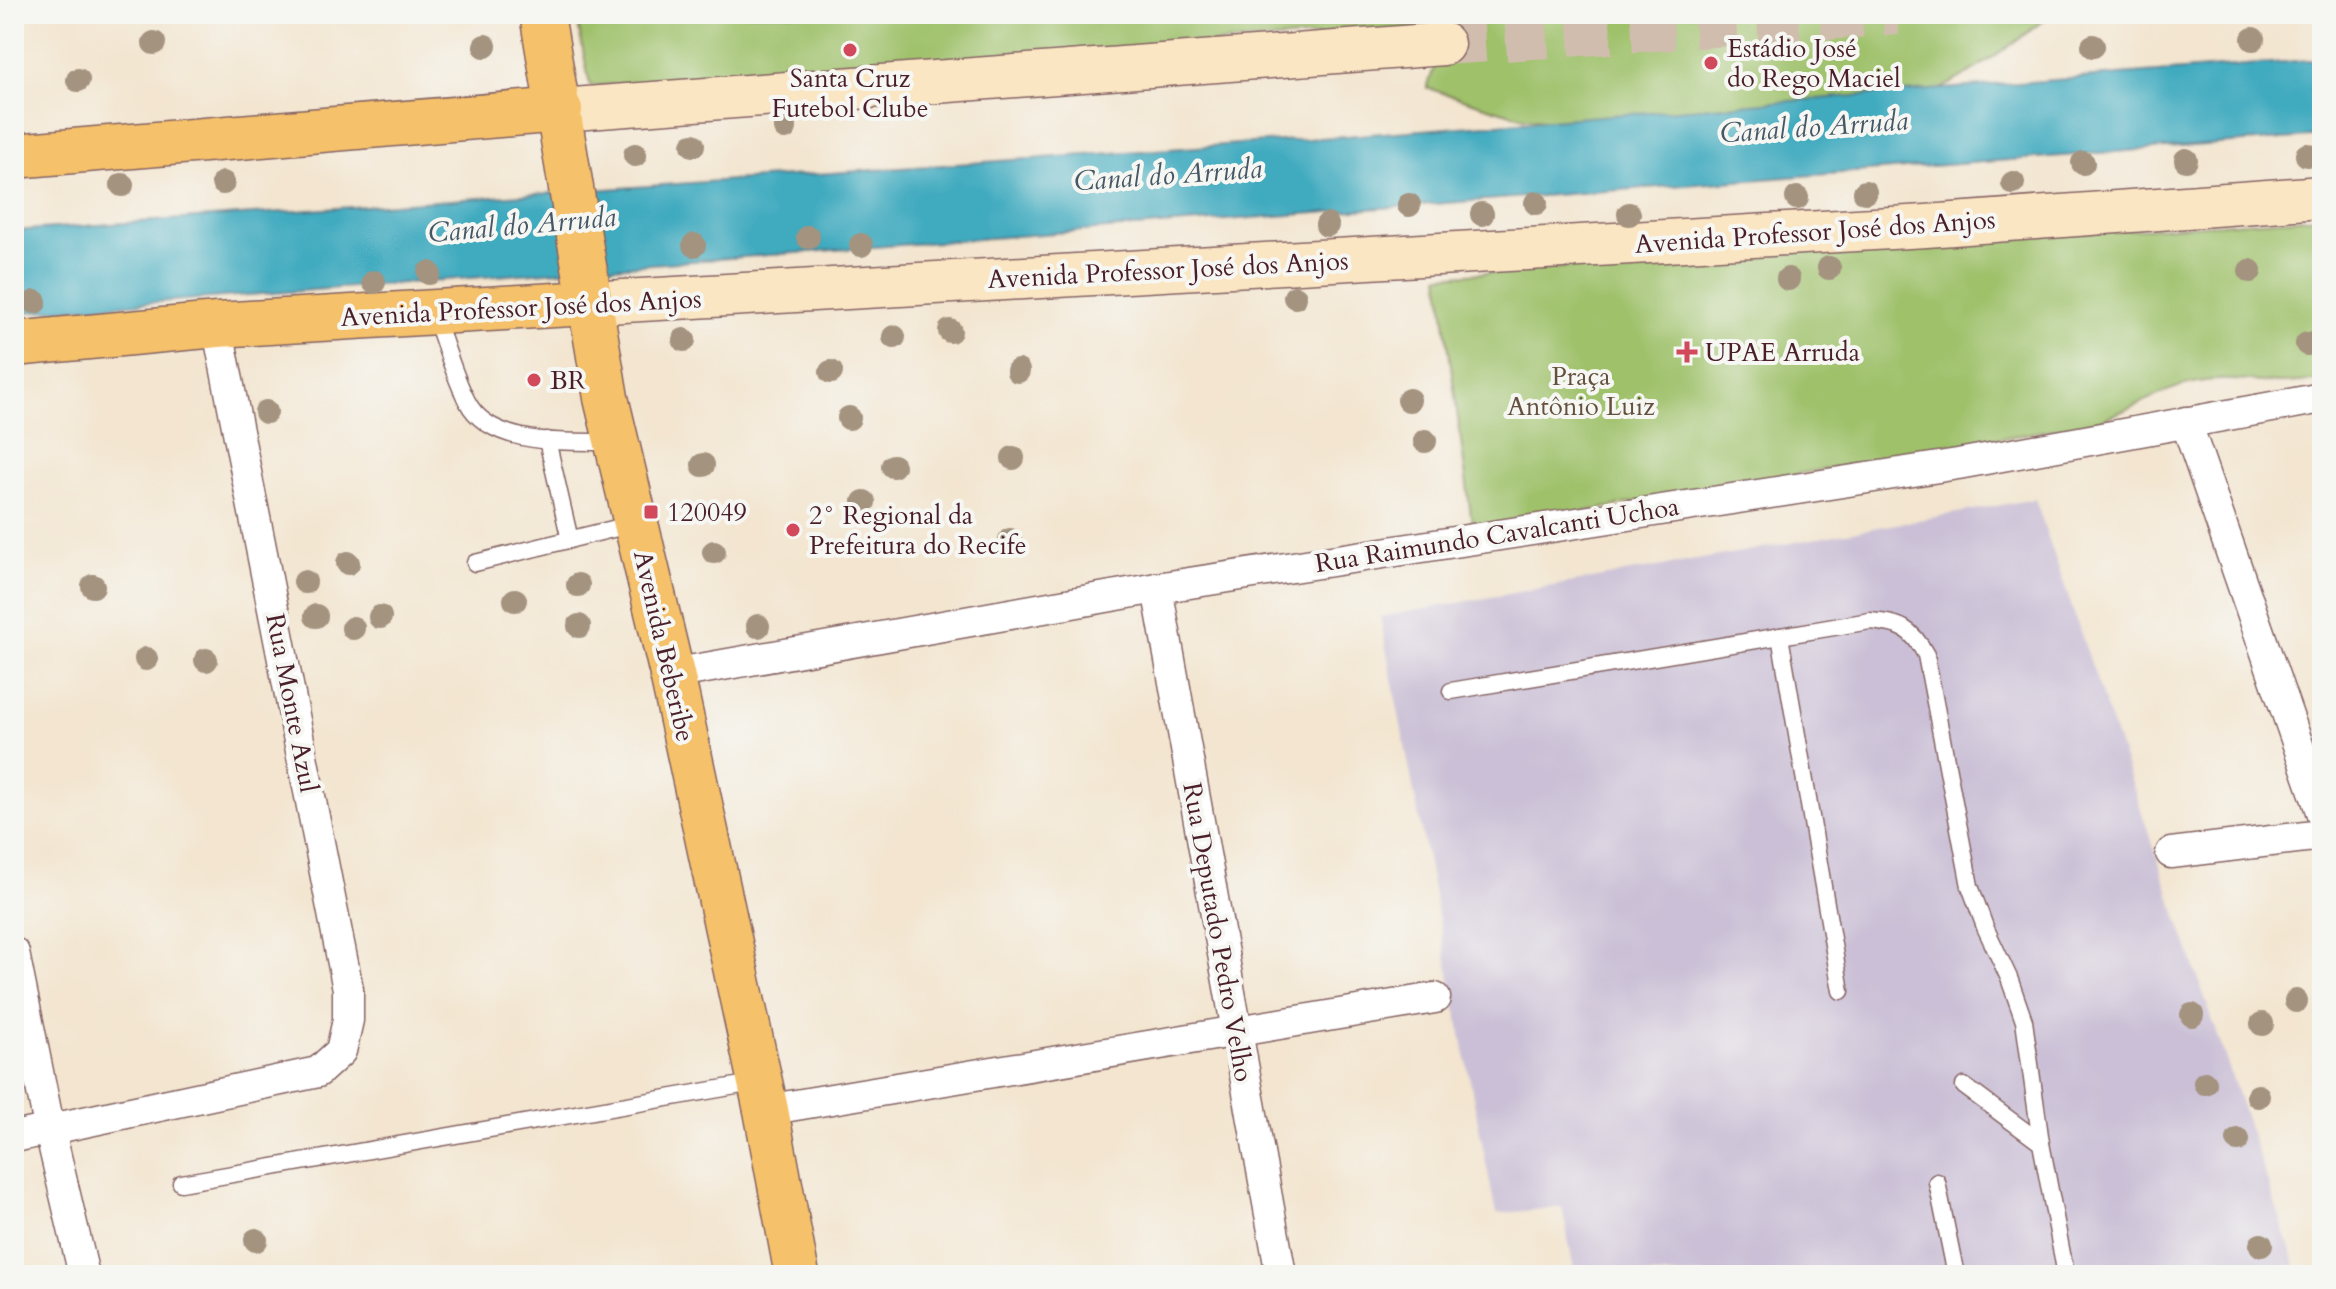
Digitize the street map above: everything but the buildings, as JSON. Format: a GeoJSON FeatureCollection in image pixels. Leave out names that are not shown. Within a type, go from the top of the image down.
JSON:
{"type":"FeatureCollection","features":[{"type":"Feature","properties":{"kind":"main road","name":"Avenida Beberibe"},"geometry":{"type":"LineString","coordinates":[[542,14],[560,110],[586,288],[616,442],[672,674],[763,1096],[797,1275]]}},
{"type":"Feature","properties":{"kind":"main road"},"geometry":{"type":"LineString","coordinates":[[14,156],[560,110],[1443,44]]}},
{"type":"Feature","properties":{"kind":"main road","name":"Avenida Professor José dos Anjos"},"geometry":{"type":"LineString","coordinates":[[14,344],[217,325],[434,313],[586,288],[1910,227],[2322,197]]}},
{"type":"Feature","properties":{"kind":"street","name":"Rua Monte Azul"},"geometry":{"type":"LineString","coordinates":[[50,1131],[318,1072],[341,1051],[348,1020],[348,989],[217,325]]}},
{"type":"Feature","properties":{"kind":"street","name":"Rua Raimundo Cavalcanti Uchoa"},"geometry":{"type":"LineString","coordinates":[[672,674],[1157,588],[1958,464],[2322,398]]}},
{"type":"Feature","properties":{"kind":"street"},"geometry":{"type":"LineString","coordinates":[[2186,422],[2322,814]]}},
{"type":"Feature","properties":{"kind":"street","name":"Rua Deputado Pedro Velho"},"geometry":{"type":"LineString","coordinates":[[1157,588],[1281,1275]]}},
{"type":"Feature","properties":{"kind":"street"},"geometry":{"type":"LineString","coordinates":[[2171,853],[2322,835]]}},
{"type":"Feature","properties":{"kind":"street"},"geometry":{"type":"LineString","coordinates":[[14,953],[50,1131],[84,1275]]}},
{"type":"Feature","properties":{"kind":"street"},"geometry":{"type":"LineString","coordinates":[[763,1096],[1236,1032],[1435,998]]}},
{"type":"Feature","properties":{"kind":"street"},"geometry":{"type":"LineString","coordinates":[[14,1137],[50,1131]]}},
{"type":"Feature","properties":{"kind":"lane"},"geometry":{"type":"LineString","coordinates":[[434,313],[468,404],[491,426],[527,439],[616,442]]}},
{"type":"Feature","properties":{"kind":"lane"},"geometry":{"type":"LineString","coordinates":[[547,440],[570,540]]}},
{"type":"Feature","properties":{"kind":"lane"},"geometry":{"type":"LineString","coordinates":[[475,563],[636,523]]}},
{"type":"Feature","properties":{"kind":"lane"},"geometry":{"type":"LineString","coordinates":[[1451,691],[1870,621],[1895,623],[1915,635],[1926,655],[1970,886],[2024,1021],[2041,1143],[2066,1275]]}},
{"type":"Feature","properties":{"kind":"lane"},"geometry":{"type":"LineString","coordinates":[[1780,636],[1841,991]]}},
{"type":"Feature","properties":{"kind":"lane"},"geometry":{"type":"LineString","coordinates":[[1964,1086],[2041,1143]]}},
{"type":"Feature","properties":{"kind":"lane"},"geometry":{"type":"LineString","coordinates":[[181,1183],[763,1096]]}},
{"type":"Feature","properties":{"kind":"lane"},"geometry":{"type":"LineString","coordinates":[[1937,1182],[1956,1275]]}},
{"type":"Feature","properties":{"kind":"shaded area"},"geometry":{"type":"Polygon","coordinates":[[[2035,499],[2296,1265],[2241,1275],[1575,1275],[1562,1207],[1496,1214],[1380,617],[2035,499]]]}},
{"type":"Feature","properties":{"kind":"green space"},"geometry":{"type":"Polygon","coordinates":[[[576,14],[2051,14],[1986,62],[1915,102],[1623,128],[1524,118],[1427,88],[1448,27],[590,86],[576,14]]]}},
{"type":"Feature","properties":{"kind":"green space","name":"Praça Antônio Luiz"},"geometry":{"type":"Polygon","coordinates":[[[2322,217],[2322,380],[2198,382],[2088,423],[1473,531],[1439,276],[2322,217]]]}},
{"type":"Feature","properties":{"kind":"water","name":"Canal do Arruda"},"geometry":{"type":"Polygon","coordinates":[[[2322,59],[2322,136],[14,313],[14,231],[1295,140],[2322,59]]]}},
{"type":"Feature","properties":{"kind":"tunnel"},"geometry":{"type":"LineString","coordinates":[[1443,44],[1897,14]]}},
{"type":"Feature","properties":{"kind":"place","name":"Santa Cruz Futebol Clube"},"geometry":{"type":"Point","coordinates":[850,50]}},
{"type":"Feature","properties":{"kind":"place","name":"Estádio José do Rego Maciel"},"geometry":{"type":"Point","coordinates":[1711,63]}},
{"type":"Feature","properties":{"kind":"place","name":"UPAE Arruda"},"geometry":{"type":"Point","coordinates":[1687,352]}},
{"type":"Feature","properties":{"kind":"place","name":"BR"},"geometry":{"type":"Point","coordinates":[534,380]}},
{"type":"Feature","properties":{"kind":"place","name":"120049"},"geometry":{"type":"Point","coordinates":[651,512]}},
{"type":"Feature","properties":{"kind":"place","name":"2° Regional da Prefeitura do Recife"},"geometry":{"type":"Point","coordinates":[793,530]}}]}
